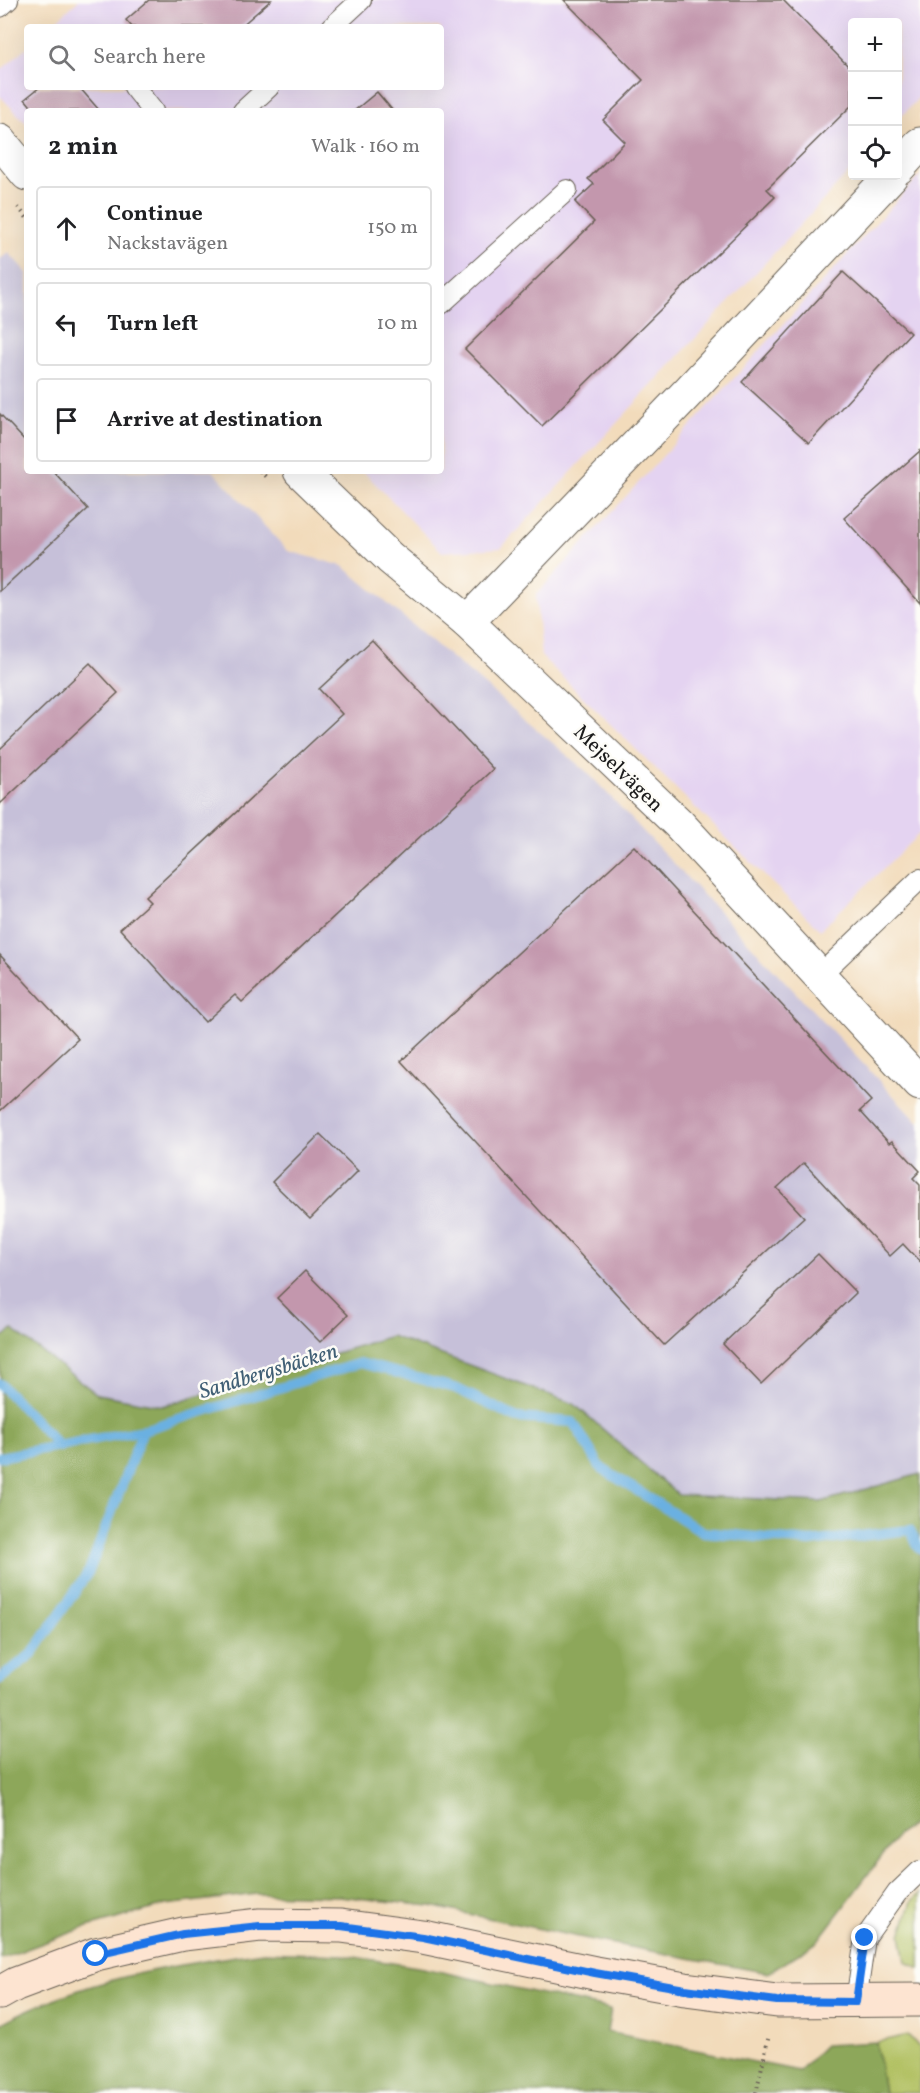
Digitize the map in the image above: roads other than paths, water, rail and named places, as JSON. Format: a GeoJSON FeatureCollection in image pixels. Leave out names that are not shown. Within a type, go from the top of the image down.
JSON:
{"type":"FeatureCollection","features":[{"type":"Feature","properties":{"kind":"street"},"geometry":{"type":"LineString","coordinates":[[0,141],[24,170]]}},
{"type":"Feature","properties":{"kind":"street"},"geometry":{"type":"LineString","coordinates":[[902,163],[920,144]]}},
{"type":"Feature","properties":{"kind":"street"},"geometry":{"type":"LineString","coordinates":[[467,622],[887,180]]}},
{"type":"Feature","properties":{"kind":"street","name":"Mejselvägen"},"geometry":{"type":"LineString","coordinates":[[303,474],[390,558],[467,622],[678,823],[920,1084]]}},
{"type":"Feature","properties":{"kind":"street"},"geometry":{"type":"LineString","coordinates":[[0,1993],[16,1984],[96,1954],[183,1934],[260,1926],[341,1926],[423,1937],[595,1973],[685,1989],[777,2001],[920,2000]]}},
{"type":"Feature","properties":{"kind":"lane"},"geometry":{"type":"LineString","coordinates":[[0,7],[8,0]]}},
{"type":"Feature","properties":{"kind":"lane"},"geometry":{"type":"LineString","coordinates":[[335,24],[361,0]]}},
{"type":"Feature","properties":{"kind":"lane"},"geometry":{"type":"LineString","coordinates":[[136,90],[151,108]]}},
{"type":"Feature","properties":{"kind":"lane"},"geometry":{"type":"LineString","coordinates":[[246,108],[266,90]]}},
{"type":"Feature","properties":{"kind":"lane"},"geometry":{"type":"LineString","coordinates":[[444,301],[567,190]]}},
{"type":"Feature","properties":{"kind":"lane"},"geometry":{"type":"LineString","coordinates":[[820,975],[920,879]]}},
{"type":"Feature","properties":{"kind":"lane"},"geometry":{"type":"LineString","coordinates":[[856,2002],[865,1938],[897,1893],[920,1871]]}},
{"type":"Feature","properties":{"kind":"waterway","name":"Sandbergsbäcken"},"geometry":{"type":"LineString","coordinates":[[0,1679],[33,1653],[89,1571],[143,1430],[360,1363],[455,1388],[517,1418],[573,1422],[601,1468],[703,1532],[810,1542],[910,1530],[920,1549]]}},
{"type":"Feature","properties":{"kind":"waterway"},"geometry":{"type":"LineString","coordinates":[[0,1384],[60,1447]]}},
{"type":"Feature","properties":{"kind":"waterway"},"geometry":{"type":"LineString","coordinates":[[0,1457],[143,1430]]}}]}
